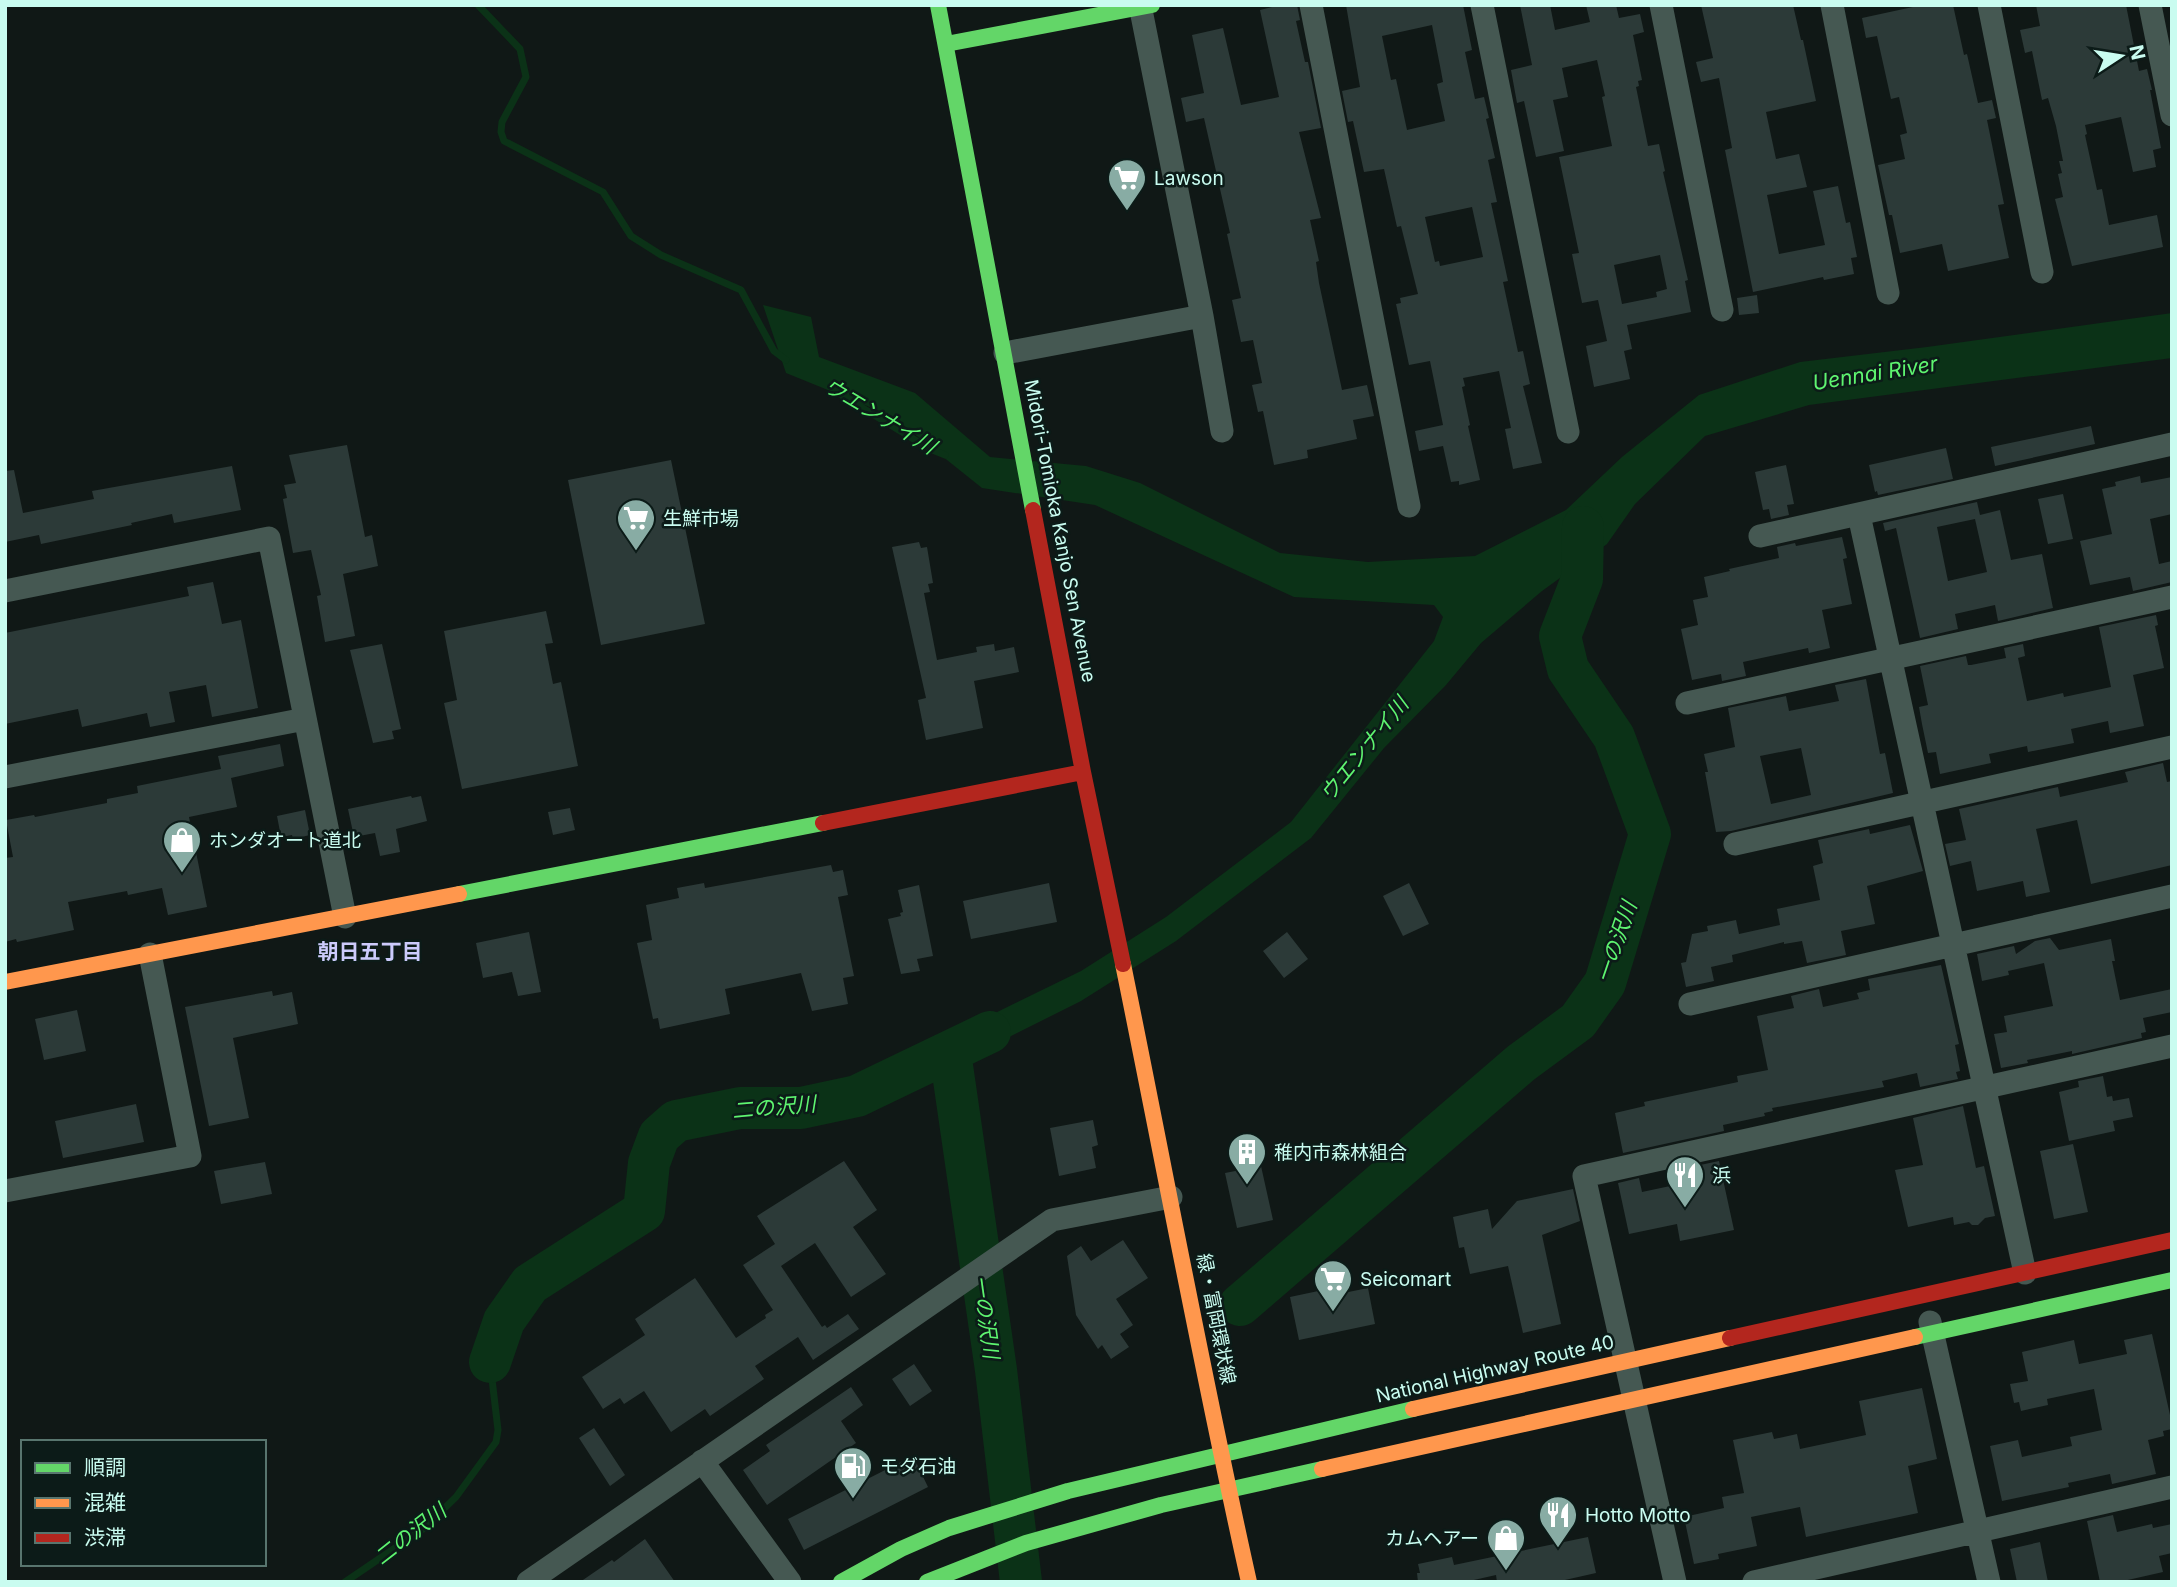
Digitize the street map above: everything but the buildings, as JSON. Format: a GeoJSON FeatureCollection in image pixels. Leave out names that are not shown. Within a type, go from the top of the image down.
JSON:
{"type":"FeatureCollection","features":[{"type":"Feature","properties":{"kind":"main road","name":"Midori-Tomioka Kanjo Sen Avenue"},"geometry":{"type":"LineString","coordinates":[[938,5],[1083,772],[1144,1064]]}},
{"type":"Feature","properties":{"kind":"main road"},"geometry":{"type":"LineString","coordinates":[[947,44],[1144,6]]}},
{"type":"Feature","properties":{"kind":"main road"},"geometry":{"type":"LineString","coordinates":[[5,982],[1083,772]]}},
{"type":"Feature","properties":{"kind":"main road","name":"緑・富岡環状線"},"geometry":{"type":"LineString","coordinates":[[1144,1064],[1220,1453],[1249,1582]]}},
{"type":"Feature","properties":{"kind":"main road","name":"National Highway Route 40"},"geometry":{"type":"LineString","coordinates":[[841,1582],[901,1549],[949,1528],[1068,1491],[1220,1453],[2172,1240]]}},
{"type":"Feature","properties":{"kind":"main road"},"geometry":{"type":"LineString","coordinates":[[927,1582],[974,1562],[1075,1528],[1228,1490],[2172,1280]]}},
{"type":"Feature","properties":{"kind":"street"},"geometry":{"type":"LineString","coordinates":[[1311,5],[1409,506]]}},
{"type":"Feature","properties":{"kind":"street"},"geometry":{"type":"LineString","coordinates":[[1482,5],[1568,432]]}},
{"type":"Feature","properties":{"kind":"street"},"geometry":{"type":"LineString","coordinates":[[1661,5],[1722,310]]}},
{"type":"Feature","properties":{"kind":"street"},"geometry":{"type":"LineString","coordinates":[[1832,5],[1888,293]]}},
{"type":"Feature","properties":{"kind":"street"},"geometry":{"type":"LineString","coordinates":[[1989,5],[2042,272]]}},
{"type":"Feature","properties":{"kind":"street"},"geometry":{"type":"LineString","coordinates":[[2150,5],[2172,116]]}},
{"type":"Feature","properties":{"kind":"street"},"geometry":{"type":"LineString","coordinates":[[1144,6],[1222,430]]}},
{"type":"Feature","properties":{"kind":"street"},"geometry":{"type":"LineString","coordinates":[[1005,353],[1202,316]]}},
{"type":"Feature","properties":{"kind":"street"},"geometry":{"type":"LineString","coordinates":[[1760,536],[2172,444]]}},
{"type":"Feature","properties":{"kind":"street"},"geometry":{"type":"LineString","coordinates":[[1859,515],[2025,1273]]}},
{"type":"Feature","properties":{"kind":"street"},"geometry":{"type":"LineString","coordinates":[[5,591],[270,538],[345,917]]}},
{"type":"Feature","properties":{"kind":"street"},"geometry":{"type":"LineString","coordinates":[[1687,704],[2172,597]]}},
{"type":"Feature","properties":{"kind":"street"},"geometry":{"type":"LineString","coordinates":[[5,777],[305,719]]}},
{"type":"Feature","properties":{"kind":"street"},"geometry":{"type":"LineString","coordinates":[[1735,844],[2172,747]]}},
{"type":"Feature","properties":{"kind":"street"},"geometry":{"type":"LineString","coordinates":[[1690,1004],[2172,896]]}},
{"type":"Feature","properties":{"kind":"street"},"geometry":{"type":"LineString","coordinates":[[5,1191],[190,1156],[150,954]]}},
{"type":"Feature","properties":{"kind":"street"},"geometry":{"type":"LineString","coordinates":[[1675,1582],[1584,1176],[2172,1046]]}},
{"type":"Feature","properties":{"kind":"street"},"geometry":{"type":"LineString","coordinates":[[528,1582],[1052,1220],[1171,1197]]}},
{"type":"Feature","properties":{"kind":"street"},"geometry":{"type":"LineString","coordinates":[[1925,1296],[1989,1582]]}},
{"type":"Feature","properties":{"kind":"street"},"geometry":{"type":"LineString","coordinates":[[702,1461],[790,1582]]}},
{"type":"Feature","properties":{"kind":"street"},"geometry":{"type":"LineString","coordinates":[[1754,1582],[2172,1487]]}},
{"type":"Feature","properties":{"kind":"water","name":"Uennai River"},"geometry":{"type":"Polygon","coordinates":[[[763,305],[811,317],[819,357],[915,393],[990,457],[1086,466],[1140,483],[1280,553],[1368,562],[1475,556],[1566,510],[1622,457],[1699,395],[1800,362],[2172,313],[2172,358],[1809,405],[1705,436],[1635,504],[1607,544],[1542,591],[1481,643],[1446,685],[1384,748],[1311,838],[1176,941],[1081,1001],[939,1072],[936,1042],[1081,971],[1166,917],[1291,822],[1434,641],[1443,617],[1434,605],[1294,597],[1095,505],[982,488],[892,416],[786,373],[763,305]]]}},
{"type":"Feature","properties":{"kind":"waterway","name":"ウエンナイ川"},"geometry":{"type":"LineString","coordinates":[[478,5],[520,49],[526,77],[502,122],[504,141],[603,192],[631,236],[661,255],[741,290],[774,351],[786,360]]}},
{"type":"Feature","properties":{"kind":"waterway","name":"ウエンナイ川"},"geometry":{"type":"LineString","coordinates":[[838,393],[930,449],[945,455]]}},
{"type":"Feature","properties":{"kind":"waterway","name":"一の沢川"},"geometry":{"type":"LineString","coordinates":[[1240,1305],[1521,1063],[1578,1021],[1605,983],[1650,834],[1614,737],[1568,669],[1560,636],[1582,579],[1583,527]]}},
{"type":"Feature","properties":{"kind":"waterway","name":"二の沢川"},"geometry":{"type":"LineString","coordinates":[[490,1362],[504,1321],[530,1284],[644,1211],[649,1163],[659,1136],[676,1121],[740,1108],[801,1108],[857,1096],[990,1032]]}},
{"type":"Feature","properties":{"kind":"waterway","name":"一の沢川"},"geometry":{"type":"LineString","coordinates":[[950,1052],[996,1370],[1021,1582]]}},
{"type":"Feature","properties":{"kind":"waterway","name":"二の沢川"},"geometry":{"type":"LineString","coordinates":[[345,1582],[423,1529],[456,1497],[496,1442],[498,1430],[490,1362]]}},
{"type":"Feature","properties":{"kind":"traffic: fast"},"geometry":{"type":"LineString","coordinates":[[938,5],[1033,510]]}},
{"type":"Feature","properties":{"kind":"traffic: fast"},"geometry":{"type":"LineString","coordinates":[[946,44],[1152,5]]}},
{"type":"Feature","properties":{"kind":"traffic: fast"},"geometry":{"type":"LineString","coordinates":[[459,894],[823,823]]}},
{"type":"Feature","properties":{"kind":"traffic: fast"},"geometry":{"type":"LineString","coordinates":[[1915,1337],[2172,1280]]}},
{"type":"Feature","properties":{"kind":"traffic: fast"},"geometry":{"type":"LineString","coordinates":[[841,1582],[901,1549],[949,1528],[1068,1491],[1413,1409]]}},
{"type":"Feature","properties":{"kind":"traffic: fast"},"geometry":{"type":"LineString","coordinates":[[927,1582],[1026,1543],[1161,1505],[1322,1469]]}},
{"type":"Feature","properties":{"kind":"traffic: slow"},"geometry":{"type":"LineString","coordinates":[[5,982],[459,894]]}},
{"type":"Feature","properties":{"kind":"traffic: slow"},"geometry":{"type":"LineString","coordinates":[[1123,964],[1249,1582]]}},
{"type":"Feature","properties":{"kind":"traffic: slow"},"geometry":{"type":"LineString","coordinates":[[1322,1469],[1915,1337]]}},
{"type":"Feature","properties":{"kind":"traffic: slow"},"geometry":{"type":"LineString","coordinates":[[1413,1409],[1730,1338]]}},
{"type":"Feature","properties":{"kind":"traffic: jam"},"geometry":{"type":"LineString","coordinates":[[1033,510],[1123,964]]}},
{"type":"Feature","properties":{"kind":"traffic: jam"},"geometry":{"type":"LineString","coordinates":[[823,823],[1083,772]]}},
{"type":"Feature","properties":{"kind":"traffic: jam"},"geometry":{"type":"LineString","coordinates":[[1730,1338],[2172,1240]]}},
{"type":"Feature","properties":{"kind":"place","name":"Lawson"},"geometry":{"type":"Point","coordinates":[1127,212]}},
{"type":"Feature","properties":{"kind":"place","name":"生鮮市場"},"geometry":{"type":"Point","coordinates":[636,552]}},
{"type":"Feature","properties":{"kind":"place","name":"ホンダオート道北"},"geometry":{"type":"Point","coordinates":[182,874]}},
{"type":"Feature","properties":{"kind":"place","name":"稚内市森林組合"},"geometry":{"type":"Point","coordinates":[1247,1186]}},
{"type":"Feature","properties":{"kind":"place","name":"浜"},"geometry":{"type":"Point","coordinates":[1685,1209]}},
{"type":"Feature","properties":{"kind":"place","name":"Seicomart"},"geometry":{"type":"Point","coordinates":[1333,1313]}},
{"type":"Feature","properties":{"kind":"place","name":"モダ石油"},"geometry":{"type":"Point","coordinates":[853,1500]}},
{"type":"Feature","properties":{"kind":"place","name":"Hotto Motto"},"geometry":{"type":"Point","coordinates":[1558,1549]}},
{"type":"Feature","properties":{"kind":"place","name":"カムヘアー"},"geometry":{"type":"Point","coordinates":[1506,1572]}},
{"type":"Feature","properties":{"kind":"district","name":"朝日五丁目"},"geometry":{"type":"Point","coordinates":[370,951]}}]}
